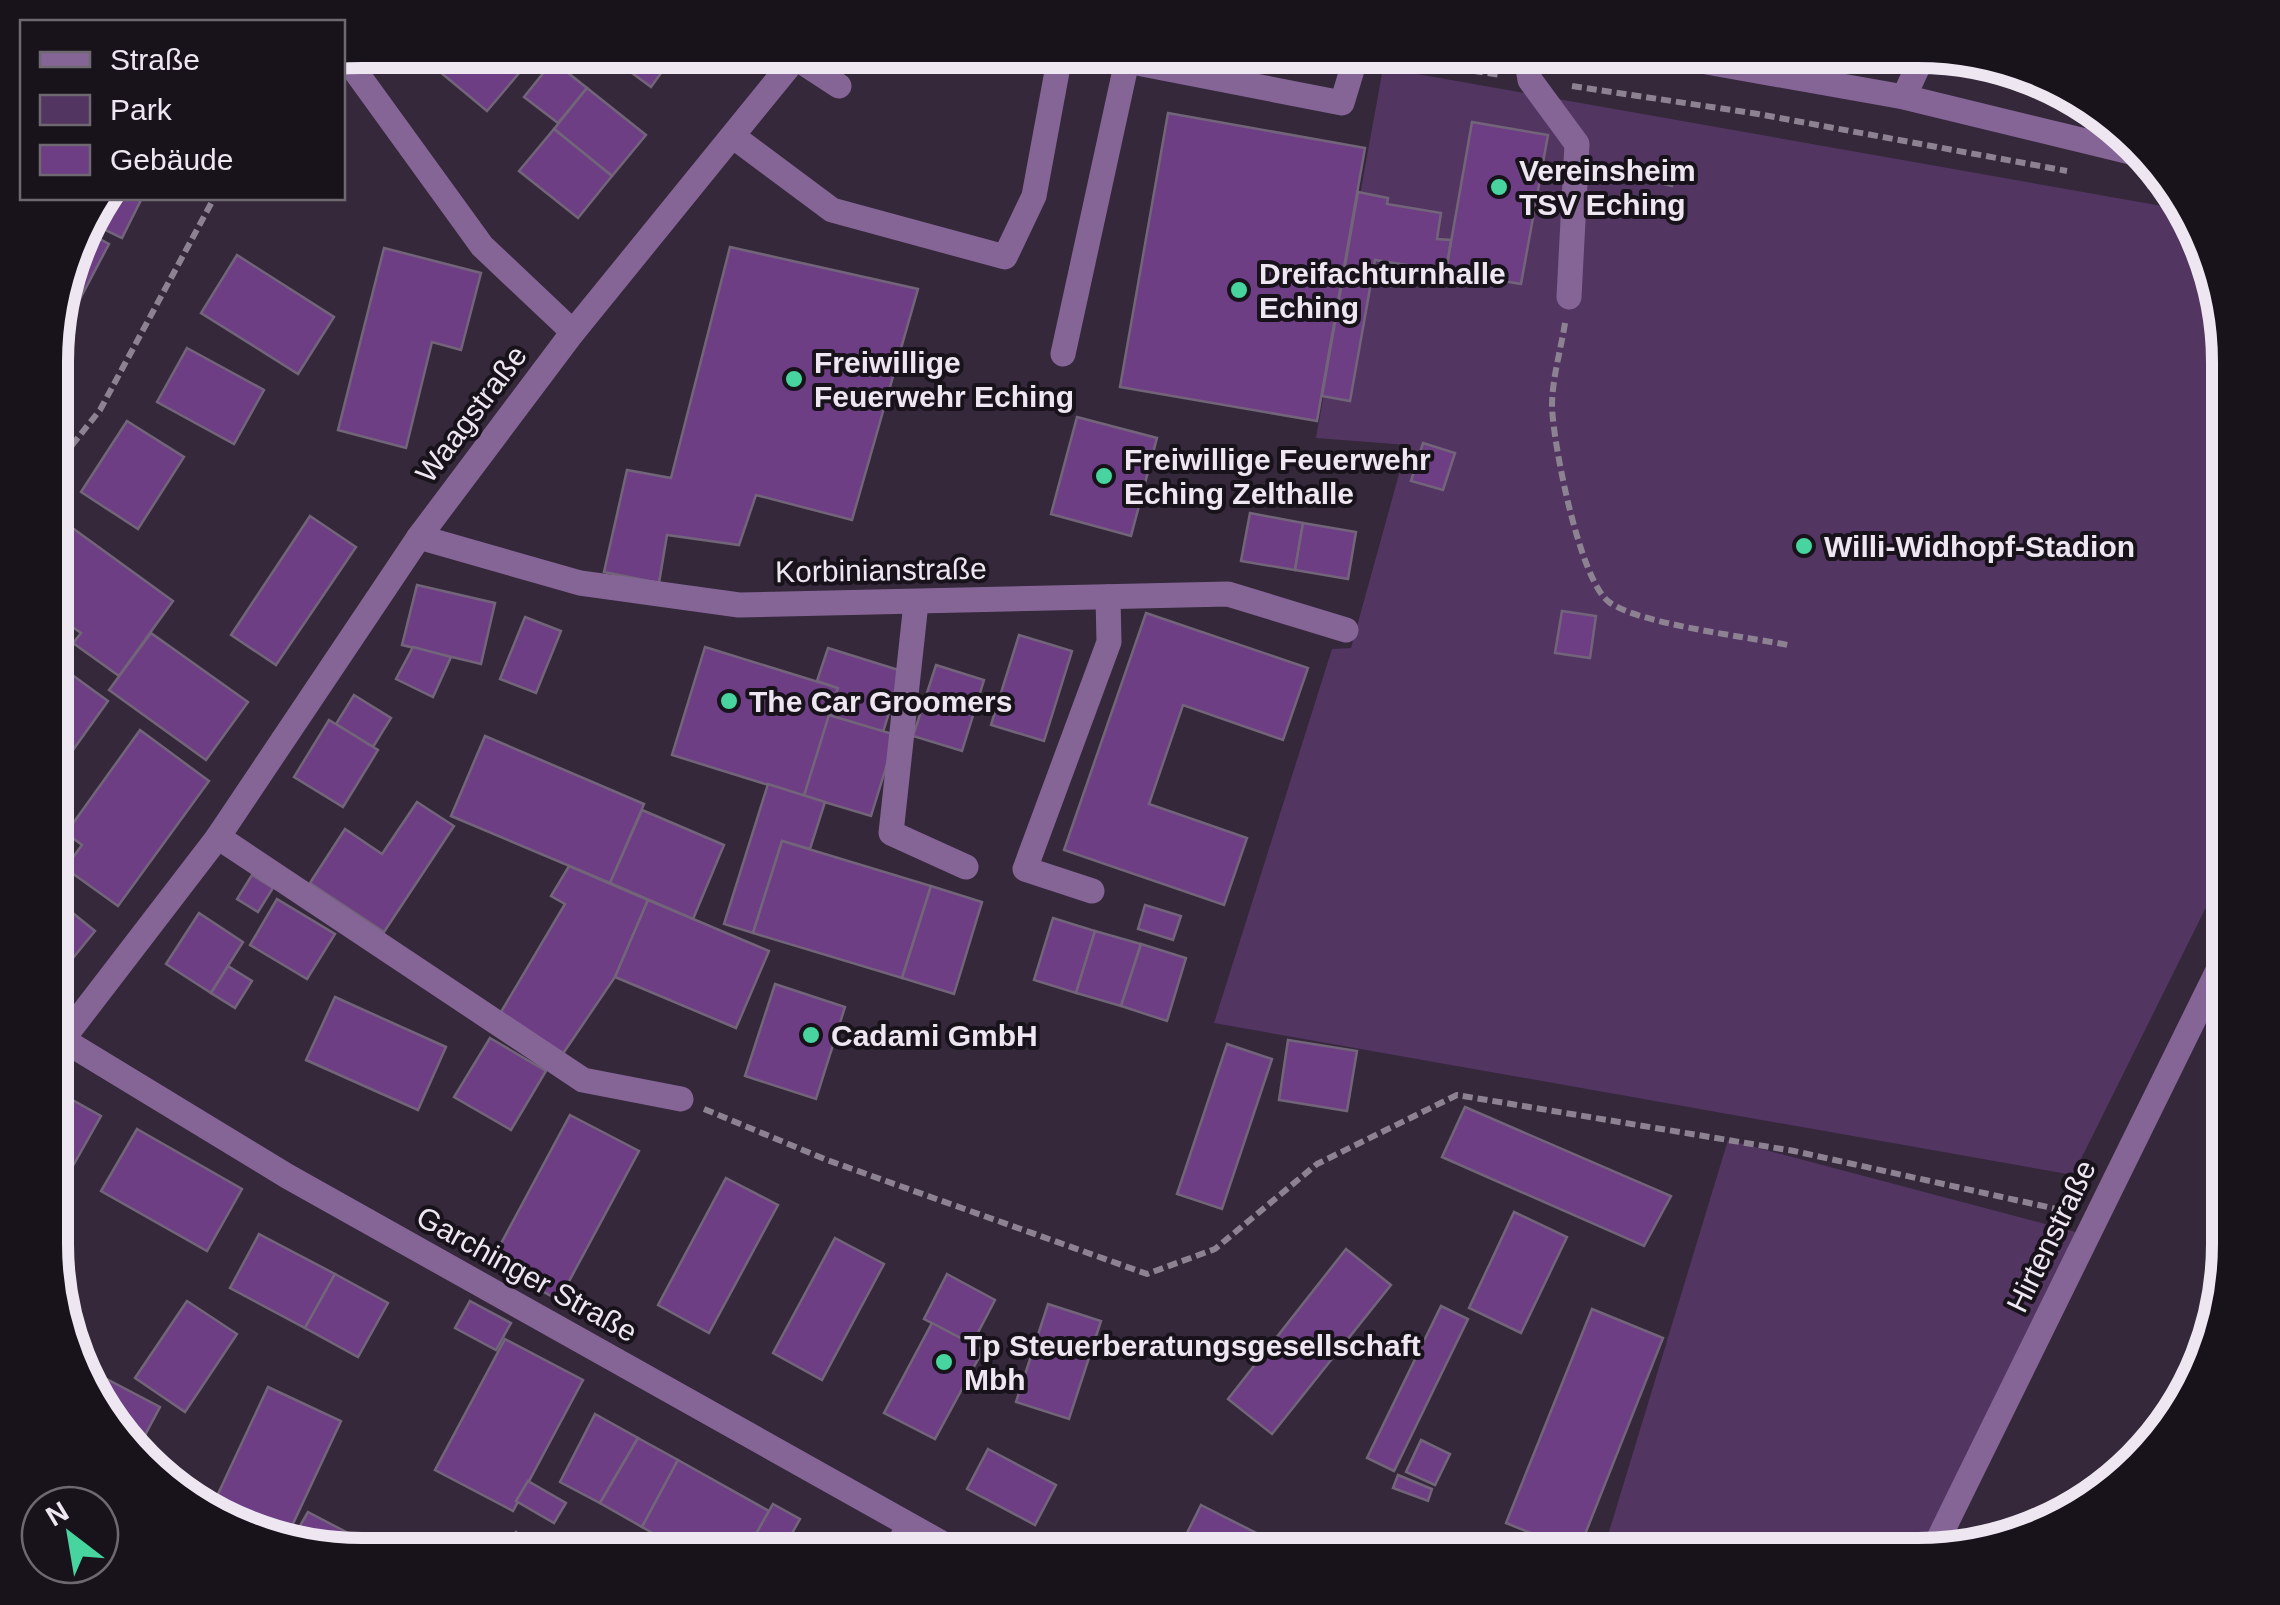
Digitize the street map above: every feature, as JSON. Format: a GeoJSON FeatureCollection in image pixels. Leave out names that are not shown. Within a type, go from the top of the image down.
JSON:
{"type":"FeatureCollection","features":[{"type":"Feature","properties":{"kind":"street"},"geometry":{"type":"LineString","coordinates":[[353,68],[482,246],[573,332]]}},
{"type":"Feature","properties":{"kind":"street","name":"Waagstraße"},"geometry":{"type":"LineString","coordinates":[[68,1034],[218,836],[419,537],[573,332],[788,68]]}},
{"type":"Feature","properties":{"kind":"street"},"geometry":{"type":"LineString","coordinates":[[816,68],[839,86]]}},
{"type":"Feature","properties":{"kind":"street"},"geometry":{"type":"LineString","coordinates":[[734,137],[832,210],[1005,257],[1034,196],[1058,68]]}},
{"type":"Feature","properties":{"kind":"street"},"geometry":{"type":"LineString","coordinates":[[1063,354],[1124,68]]}},
{"type":"Feature","properties":{"kind":"street"},"geometry":{"type":"LineString","coordinates":[[1182,68],[1342,103],[1353,68]]}},
{"type":"Feature","properties":{"kind":"street"},"geometry":{"type":"LineString","coordinates":[[1528,68],[1530,80],[1577,144],[1569,297]]}},
{"type":"Feature","properties":{"kind":"street"},"geometry":{"type":"LineString","coordinates":[[1742,68],[2107,136]]}},
{"type":"Feature","properties":{"kind":"street"},"geometry":{"type":"LineString","coordinates":[[1904,98],[1917,68]]}},
{"type":"Feature","properties":{"kind":"street","name":"Korbinianstraße"},"geometry":{"type":"LineString","coordinates":[[419,537],[580,583],[739,606],[1228,594],[1346,630]]}},
{"type":"Feature","properties":{"kind":"street"},"geometry":{"type":"LineString","coordinates":[[1092,891],[1025,870],[1110,642],[1108,597]]}},
{"type":"Feature","properties":{"kind":"street"},"geometry":{"type":"LineString","coordinates":[[916,603],[891,833],[966,867]]}},
{"type":"Feature","properties":{"kind":"street"},"geometry":{"type":"LineString","coordinates":[[218,836],[582,1080],[681,1099]]}},
{"type":"Feature","properties":{"kind":"street","name":"Hirtenstraße"},"geometry":{"type":"LineString","coordinates":[[1940,1536],[2212,982]]}},
{"type":"Feature","properties":{"kind":"street","name":"Garchinger Straße"},"geometry":{"type":"LineString","coordinates":[[68,1053],[931,1537]]}},
{"type":"Feature","properties":{"kind":"street"},"geometry":{"type":"LineString","coordinates":[[902,1537],[909,1526]]}},
{"type":"Feature","properties":{"kind":"path"},"geometry":{"type":"LineString","coordinates":[[1456,68],[1758,114],[2080,173]]}},
{"type":"Feature","properties":{"kind":"path"},"geometry":{"type":"LineString","coordinates":[[2137,184],[2155,187]]}},
{"type":"Feature","properties":{"kind":"path"},"geometry":{"type":"LineString","coordinates":[[68,449],[100,410],[213,200]]}},
{"type":"Feature","properties":{"kind":"path"},"geometry":{"type":"LineString","coordinates":[[1569,297],[1552,403],[1556,439],[1585,563],[1608,602],[1641,614],[1788,645]]}},
{"type":"Feature","properties":{"kind":"path"},"geometry":{"type":"LineString","coordinates":[[681,1099],[828,1160],[1147,1274],[1215,1248],[1317,1164],[1457,1096],[1794,1151],[2096,1217]]}},
{"type":"Feature","properties":{"kind":"green space","name":"Willi-Widhopf-Stadion"},"geometry":{"type":"Polygon","coordinates":[[[1383,68],[2168,207],[2197,267],[2212,342],[2212,895],[2073,1175],[1214,1023],[1332,649],[1351,648],[1407,445],[1316,438],[1383,68]]]}},
{"type":"Feature","properties":{"kind":"green space"},"geometry":{"type":"Polygon","coordinates":[[[1728,1140],[2079,1233],[1925,1537],[1607,1538],[1728,1140]]]}},
{"type":"Feature","properties":{"kind":"building"},"geometry":{"type":"Polygon","coordinates":[[[435,68],[523,68],[487,111],[435,68]]]}},
{"type":"Feature","properties":{"kind":"building"},"geometry":{"type":"Polygon","coordinates":[[[547,68],[562,68],[587,88],[558,123],[524,97],[547,68]]]}},
{"type":"Feature","properties":{"kind":"building"},"geometry":{"type":"Polygon","coordinates":[[[625,68],[665,68],[651,87],[625,68]]]}},
{"type":"Feature","properties":{"kind":"building"},"geometry":{"type":"Polygon","coordinates":[[[587,88],[646,135],[612,176],[554,129],[587,88]]]}},
{"type":"Feature","properties":{"kind":"building","name":"Dreifachturnhalle Eching"},"geometry":{"type":"Polygon","coordinates":[[[1168,113],[1365,148],[1317,421],[1120,387],[1168,113]]]}},
{"type":"Feature","properties":{"kind":"building","name":"Vereinsheim TSV Eching"},"geometry":{"type":"Polygon","coordinates":[[[1472,122],[1548,135],[1521,284],[1446,271],[1472,122]]]}},
{"type":"Feature","properties":{"kind":"building"},"geometry":{"type":"Polygon","coordinates":[[[554,129],[612,176],[578,218],[519,171],[554,129]]]}},
{"type":"Feature","properties":{"kind":"building"},"geometry":{"type":"Polygon","coordinates":[[[1647,165],[1675,172],[1672,186],[1644,179],[1647,165]]]}},
{"type":"Feature","properties":{"kind":"building"},"geometry":{"type":"Polygon","coordinates":[[[1358,192],[1388,198],[1387,204],[1441,213],[1437,239],[1451,240],[1446,271],[1375,260],[1350,401],[1322,396],[1358,192]]]}},
{"type":"Feature","properties":{"kind":"building"},"geometry":{"type":"Polygon","coordinates":[[[116,200],[141,200],[122,238],[100,227],[116,200]]]}},
{"type":"Feature","properties":{"kind":"building"},"geometry":{"type":"Polygon","coordinates":[[[96,237],[109,244],[72,314],[83,267],[96,237]]]}},
{"type":"Feature","properties":{"kind":"building","name":"Freiwillige Feuerwehr Eching"},"geometry":{"type":"Polygon","coordinates":[[[730,247],[918,289],[852,520],[756,495],[739,545],[667,535],[659,583],[604,572],[627,470],[671,478],[730,247]]]}},
{"type":"Feature","properties":{"kind":"building"},"geometry":{"type":"Polygon","coordinates":[[[384,248],[481,273],[461,350],[432,342],[406,448],[338,430],[384,248]]]}},
{"type":"Feature","properties":{"kind":"building"},"geometry":{"type":"Polygon","coordinates":[[[237,255],[334,317],[298,374],[201,313],[237,255]]]}},
{"type":"Feature","properties":{"kind":"building"},"geometry":{"type":"Polygon","coordinates":[[[187,348],[264,390],[234,444],[157,402],[187,348]]]}},
{"type":"Feature","properties":{"kind":"building","name":"Freiwillige Feuerwehr Eching Zelthalle"},"geometry":{"type":"Polygon","coordinates":[[[1077,417],[1157,438],[1131,536],[1051,514],[1077,417]]]}},
{"type":"Feature","properties":{"kind":"building"},"geometry":{"type":"Polygon","coordinates":[[[127,421],[184,457],[138,529],[81,492],[127,421]]]}},
{"type":"Feature","properties":{"kind":"building"},"geometry":{"type":"Polygon","coordinates":[[[1423,443],[1455,453],[1443,490],[1411,481],[1423,443]]]}},
{"type":"Feature","properties":{"kind":"building"},"geometry":{"type":"Polygon","coordinates":[[[1250,513],[1303,523],[1295,570],[1241,561],[1250,513]]]}},
{"type":"Feature","properties":{"kind":"building"},"geometry":{"type":"Polygon","coordinates":[[[310,516],[356,547],[276,665],[231,635],[310,516]]]}},
{"type":"Feature","properties":{"kind":"building"},"geometry":{"type":"Polygon","coordinates":[[[1303,523],[1356,532],[1348,579],[1295,570],[1303,523]]]}},
{"type":"Feature","properties":{"kind":"building"},"geometry":{"type":"Polygon","coordinates":[[[68,525],[173,601],[119,676],[73,643],[81,633],[68,624],[68,525]]]}},
{"type":"Feature","properties":{"kind":"building"},"geometry":{"type":"Polygon","coordinates":[[[417,585],[495,603],[481,664],[402,645],[417,585]]]}},
{"type":"Feature","properties":{"kind":"building"},"geometry":{"type":"Polygon","coordinates":[[[1562,611],[1596,616],[1590,658],[1555,653],[1562,611]]]}},
{"type":"Feature","properties":{"kind":"building"},"geometry":{"type":"Polygon","coordinates":[[[1146,613],[1308,668],[1283,740],[1183,705],[1149,804],[1247,838],[1224,905],[1064,850],[1146,613]]]}},
{"type":"Feature","properties":{"kind":"building"},"geometry":{"type":"Polygon","coordinates":[[[525,617],[561,631],[536,693],[500,679],[525,617]]]}},
{"type":"Feature","properties":{"kind":"building"},"geometry":{"type":"Polygon","coordinates":[[[151,633],[248,702],[206,760],[109,690],[151,633]]]}},
{"type":"Feature","properties":{"kind":"building"},"geometry":{"type":"Polygon","coordinates":[[[1019,635],[1072,651],[1044,741],[991,725],[1019,635]]]}},
{"type":"Feature","properties":{"kind":"building"},"geometry":{"type":"Polygon","coordinates":[[[413,647],[451,657],[433,697],[396,679],[413,647]]]}},
{"type":"Feature","properties":{"kind":"building"},"geometry":{"type":"Polygon","coordinates":[[[705,647],[838,688],[804,796],[672,755],[705,647]]]}},
{"type":"Feature","properties":{"kind":"building"},"geometry":{"type":"Polygon","coordinates":[[[828,648],[902,671],[883,732],[829,715],[838,688],[817,681],[828,648]]]}},
{"type":"Feature","properties":{"kind":"building"},"geometry":{"type":"Polygon","coordinates":[[[936,665],[984,680],[962,751],[913,736],[936,665]]]}},
{"type":"Feature","properties":{"kind":"building"},"geometry":{"type":"Polygon","coordinates":[[[68,672],[108,701],[68,757],[68,672]]]}},
{"type":"Feature","properties":{"kind":"building"},"geometry":{"type":"Polygon","coordinates":[[[354,695],[391,718],[373,747],[336,724],[354,695]]]}},
{"type":"Feature","properties":{"kind":"building"},"geometry":{"type":"Polygon","coordinates":[[[829,715],[896,735],[871,816],[804,796],[829,715]]]}},
{"type":"Feature","properties":{"kind":"building"},"geometry":{"type":"Polygon","coordinates":[[[329,720],[378,750],[343,807],[294,777],[329,720]]]}},
{"type":"Feature","properties":{"kind":"building"},"geometry":{"type":"Polygon","coordinates":[[[140,730],[209,781],[118,906],[68,870],[68,864],[82,845],[68,830],[140,730]]]}},
{"type":"Feature","properties":{"kind":"building"},"geometry":{"type":"Polygon","coordinates":[[[485,736],[644,804],[610,883],[451,816],[485,736]]]}},
{"type":"Feature","properties":{"kind":"building"},"geometry":{"type":"Polygon","coordinates":[[[768,784],[825,802],[810,849],[782,841],[753,933],[724,924],[768,784]]]}},
{"type":"Feature","properties":{"kind":"building"},"geometry":{"type":"Polygon","coordinates":[[[417,802],[454,826],[384,932],[310,883],[345,829],[382,854],[417,802]]]}},
{"type":"Feature","properties":{"kind":"building"},"geometry":{"type":"Polygon","coordinates":[[[642,810],[724,845],[693,919],[610,883],[642,810]]]}},
{"type":"Feature","properties":{"kind":"building"},"geometry":{"type":"Polygon","coordinates":[[[782,841],[931,886],[902,978],[753,933],[782,841]]]}},
{"type":"Feature","properties":{"kind":"building"},"geometry":{"type":"Polygon","coordinates":[[[569,866],[648,900],[615,977],[562,1055],[498,1017],[565,904],[551,896],[569,866]]]}},
{"type":"Feature","properties":{"kind":"building"},"geometry":{"type":"Polygon","coordinates":[[[252,875],[273,888],[258,912],[237,899],[252,875]]]}},
{"type":"Feature","properties":{"kind":"building"},"geometry":{"type":"Polygon","coordinates":[[[931,886],[982,902],[954,994],[902,978],[931,886]]]}},
{"type":"Feature","properties":{"kind":"building"},"geometry":{"type":"Polygon","coordinates":[[[277,899],[335,934],[307,979],[250,945],[277,899]]]}},
{"type":"Feature","properties":{"kind":"building"},"geometry":{"type":"Polygon","coordinates":[[[648,900],[769,951],[736,1028],[615,977],[648,900]]]}},
{"type":"Feature","properties":{"kind":"building"},"geometry":{"type":"Polygon","coordinates":[[[1145,905],[1181,916],[1173,940],[1138,929],[1145,905]]]}},
{"type":"Feature","properties":{"kind":"building"},"geometry":{"type":"Polygon","coordinates":[[[68,909],[95,931],[68,964],[68,909]]]}},
{"type":"Feature","properties":{"kind":"building"},"geometry":{"type":"Polygon","coordinates":[[[199,913],[243,942],[211,993],[166,964],[199,913]]]}},
{"type":"Feature","properties":{"kind":"building"},"geometry":{"type":"Polygon","coordinates":[[[1053,918],[1095,931],[1076,993],[1034,980],[1053,918]]]}},
{"type":"Feature","properties":{"kind":"building"},"geometry":{"type":"Polygon","coordinates":[[[1095,931],[1141,944],[1121,1006],[1076,993],[1095,931]]]}},
{"type":"Feature","properties":{"kind":"building"},"geometry":{"type":"Polygon","coordinates":[[[1141,944],[1186,958],[1167,1021],[1121,1006],[1141,944]]]}},
{"type":"Feature","properties":{"kind":"building"},"geometry":{"type":"Polygon","coordinates":[[[228,966],[252,981],[235,1008],[211,993],[228,966]]]}},
{"type":"Feature","properties":{"kind":"building"},"geometry":{"type":"Polygon","coordinates":[[[775,984],[845,1007],[816,1099],[745,1076],[775,984]]]}},
{"type":"Feature","properties":{"kind":"building"},"geometry":{"type":"Polygon","coordinates":[[[335,997],[446,1047],[418,1110],[306,1060],[335,997]]]}},
{"type":"Feature","properties":{"kind":"building"},"geometry":{"type":"Polygon","coordinates":[[[490,1038],[546,1071],[511,1130],[454,1097],[490,1038]]]}},
{"type":"Feature","properties":{"kind":"building"},"geometry":{"type":"Polygon","coordinates":[[[1288,1040],[1357,1051],[1347,1111],[1279,1100],[1288,1040]]]}},
{"type":"Feature","properties":{"kind":"building"},"geometry":{"type":"Polygon","coordinates":[[[1227,1044],[1272,1059],[1222,1209],[1177,1194],[1227,1044]]]}},
{"type":"Feature","properties":{"kind":"building"},"geometry":{"type":"Polygon","coordinates":[[[68,1097],[101,1116],[68,1175],[68,1097]]]}},
{"type":"Feature","properties":{"kind":"building"},"geometry":{"type":"Polygon","coordinates":[[[1465,1107],[1671,1196],[1644,1246],[1442,1157],[1465,1107]]]}},
{"type":"Feature","properties":{"kind":"building"},"geometry":{"type":"Polygon","coordinates":[[[570,1115],[639,1151],[559,1300],[490,1264],[570,1115]]]}},
{"type":"Feature","properties":{"kind":"building"},"geometry":{"type":"Polygon","coordinates":[[[137,1129],[242,1189],[207,1251],[101,1191],[137,1129]]]}},
{"type":"Feature","properties":{"kind":"building"},"geometry":{"type":"Polygon","coordinates":[[[726,1178],[778,1205],[709,1333],[658,1305],[726,1178]]]}},
{"type":"Feature","properties":{"kind":"building"},"geometry":{"type":"Polygon","coordinates":[[[1514,1212],[1567,1237],[1521,1333],[1469,1308],[1514,1212]]]}},
{"type":"Feature","properties":{"kind":"building"},"geometry":{"type":"Polygon","coordinates":[[[259,1234],[335,1274],[305,1328],[230,1288],[259,1234]]]}},
{"type":"Feature","properties":{"kind":"building"},"geometry":{"type":"Polygon","coordinates":[[[835,1238],[884,1264],[822,1380],[773,1353],[835,1238]]]}},
{"type":"Feature","properties":{"kind":"building"},"geometry":{"type":"Polygon","coordinates":[[[1346,1249],[1391,1285],[1272,1434],[1228,1399],[1346,1249]]]}},
{"type":"Feature","properties":{"kind":"building"},"geometry":{"type":"Polygon","coordinates":[[[335,1274],[388,1303],[358,1357],[305,1328],[335,1274]]]}},
{"type":"Feature","properties":{"kind":"building"},"geometry":{"type":"Polygon","coordinates":[[[947,1274],[995,1300],[972,1344],[924,1319],[947,1274]]]}},
{"type":"Feature","properties":{"kind":"building"},"geometry":{"type":"Polygon","coordinates":[[[187,1301],[237,1334],[185,1412],[135,1378],[187,1301]]]}},
{"type":"Feature","properties":{"kind":"building"},"geometry":{"type":"Polygon","coordinates":[[[470,1301],[511,1323],[496,1350],[455,1328],[470,1301]]]}},
{"type":"Feature","properties":{"kind":"building"},"geometry":{"type":"Polygon","coordinates":[[[1048,1304],[1101,1321],[1069,1419],[1016,1402],[1048,1304]]]}},
{"type":"Feature","properties":{"kind":"building"},"geometry":{"type":"Polygon","coordinates":[[[1441,1306],[1468,1319],[1394,1471],[1367,1458],[1441,1306]]]}},
{"type":"Feature","properties":{"kind":"building"},"geometry":{"type":"Polygon","coordinates":[[[1592,1309],[1663,1338],[1584,1538],[1543,1538],[1506,1523],[1592,1309]]]}},
{"type":"Feature","properties":{"kind":"building"},"geometry":{"type":"Polygon","coordinates":[[[932,1323],[983,1350],[935,1439],[884,1413],[932,1323]]]}},
{"type":"Feature","properties":{"kind":"building"},"geometry":{"type":"Polygon","coordinates":[[[505,1339],[583,1380],[513,1511],[435,1470],[505,1339]]]}},
{"type":"Feature","properties":{"kind":"building"},"geometry":{"type":"Polygon","coordinates":[[[100,1375],[160,1407],[143,1440],[100,1375]]]}},
{"type":"Feature","properties":{"kind":"building"},"geometry":{"type":"Polygon","coordinates":[[[268,1387],[341,1421],[291,1528],[216,1498],[268,1387]]]}},
{"type":"Feature","properties":{"kind":"building"},"geometry":{"type":"Polygon","coordinates":[[[595,1414],[638,1438],[600,1503],[560,1482],[595,1414]]]}},
{"type":"Feature","properties":{"kind":"building"},"geometry":{"type":"Polygon","coordinates":[[[638,1438],[678,1460],[642,1527],[600,1503],[638,1438]]]}},
{"type":"Feature","properties":{"kind":"building"},"geometry":{"type":"Polygon","coordinates":[[[1421,1440],[1450,1454],[1435,1485],[1406,1472],[1421,1440]]]}},
{"type":"Feature","properties":{"kind":"building"},"geometry":{"type":"Polygon","coordinates":[[[988,1449],[1056,1485],[1035,1525],[967,1489],[988,1449]]]}},
{"type":"Feature","properties":{"kind":"building"},"geometry":{"type":"Polygon","coordinates":[[[678,1460],[769,1511],[754,1537],[660,1537],[642,1527],[678,1460]]]}},
{"type":"Feature","properties":{"kind":"building"},"geometry":{"type":"Polygon","coordinates":[[[1398,1475],[1432,1489],[1428,1501],[1393,1488],[1398,1475]]]}},
{"type":"Feature","properties":{"kind":"building"},"geometry":{"type":"Polygon","coordinates":[[[528,1481],[566,1503],[554,1523],[516,1501],[528,1481]]]}},
{"type":"Feature","properties":{"kind":"building"},"geometry":{"type":"Polygon","coordinates":[[[773,1504],[800,1519],[790,1537],[754,1537],[773,1504]]]}},
{"type":"Feature","properties":{"kind":"building"},"geometry":{"type":"Polygon","coordinates":[[[1201,1505],[1265,1538],[1185,1538],[1201,1505]]]}},
{"type":"Feature","properties":{"kind":"building"},"geometry":{"type":"Polygon","coordinates":[[[308,1512],[356,1537],[342,1537],[297,1530],[308,1512]]]}},
{"type":"Feature","properties":{"kind":"place","name":"Vereinsheim TSV Eching"},"geometry":{"type":"Point","coordinates":[1499,187]}},
{"type":"Feature","properties":{"kind":"place","name":"Dreifachturnhalle Eching"},"geometry":{"type":"Point","coordinates":[1239,290]}},
{"type":"Feature","properties":{"kind":"place","name":"Freiwillige Feuerwehr Eching"},"geometry":{"type":"Point","coordinates":[794,379]}},
{"type":"Feature","properties":{"kind":"place","name":"Freiwillige Feuerwehr Eching Zelthalle"},"geometry":{"type":"Point","coordinates":[1104,476]}},
{"type":"Feature","properties":{"kind":"place","name":"Willi-Widhopf-Stadion"},"geometry":{"type":"Point","coordinates":[1804,546]}},
{"type":"Feature","properties":{"kind":"place","name":"The Car Groomers"},"geometry":{"type":"Point","coordinates":[729,701]}},
{"type":"Feature","properties":{"kind":"place","name":"Cadami GmbH"},"geometry":{"type":"Point","coordinates":[811,1035]}},
{"type":"Feature","properties":{"kind":"place","name":"Tp Steuerberatungsgesellschaft Mbh"},"geometry":{"type":"Point","coordinates":[944,1362]}}]}
